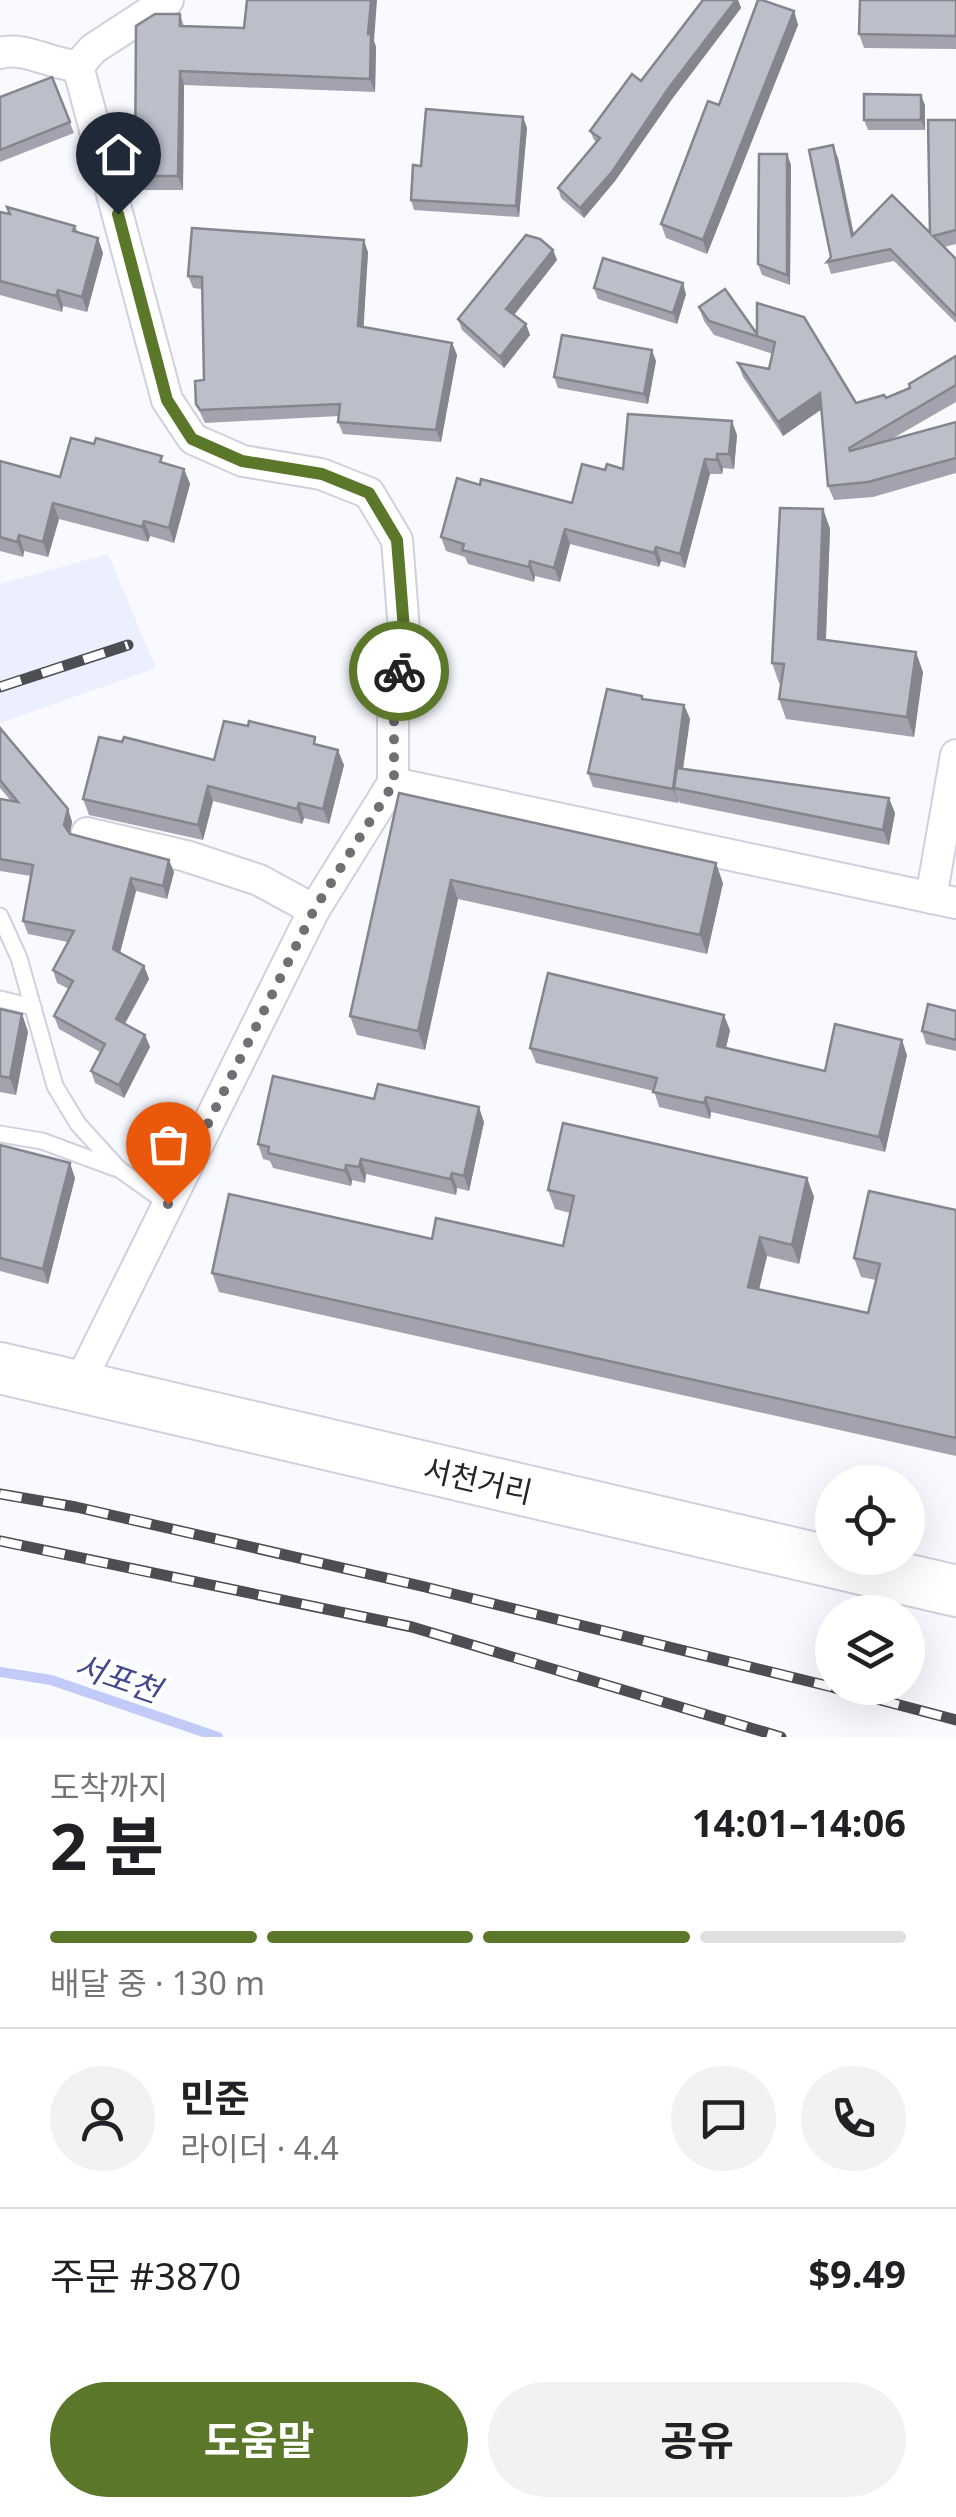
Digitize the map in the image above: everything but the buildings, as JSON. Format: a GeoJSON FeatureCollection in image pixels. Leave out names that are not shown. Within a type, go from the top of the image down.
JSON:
{"type":"FeatureCollection","features":[{"type":"Feature","properties":{"kind":"main road","name":"서천거리"},"geometry":{"type":"LineString","coordinates":[[0,1368],[956,1592]]}},
{"type":"Feature","properties":{"kind":"street"},"geometry":{"type":"LineString","coordinates":[[78,66],[93,48],[168,0]]}},
{"type":"Feature","properties":{"kind":"street"},"geometry":{"type":"LineString","coordinates":[[0,53],[13,50],[60,66],[78,66]]}},
{"type":"Feature","properties":{"kind":"street"},"geometry":{"type":"LineString","coordinates":[[78,66],[167,400],[192,439],[242,461],[322,474],[369,493],[397,540],[404,630],[394,719],[394,783],[314,910],[78,1386]]}},
{"type":"Feature","properties":{"kind":"street"},"geometry":{"type":"LineString","coordinates":[[394,783],[944,901],[956,755]]}},
{"type":"Feature","properties":{"kind":"street"},"geometry":{"type":"LineString","coordinates":[[87,834],[186,856],[260,880],[314,910]]}},
{"type":"Feature","properties":{"kind":"lane"},"geometry":{"type":"LineString","coordinates":[[0,916],[18,958],[55,1086],[78,1124],[119,1169],[168,1204]]}},
{"type":"Feature","properties":{"kind":"lane"},"geometry":{"type":"LineString","coordinates":[[0,999],[33,1007]]}},
{"type":"Feature","properties":{"kind":"lane"},"geometry":{"type":"LineString","coordinates":[[0,1134],[42,1141],[119,1169]]}},
{"type":"Feature","properties":{"kind":"shaded area"},"geometry":{"type":"Polygon","coordinates":[[[108,554],[156,668],[0,723],[0,584],[108,554]]]}},
{"type":"Feature","properties":{"kind":"waterway","name":"서포천"},"geometry":{"type":"LineString","coordinates":[[0,1672],[51,1680],[218,1737]]}},
{"type":"Feature","properties":{"kind":"railway"},"geometry":{"type":"LineString","coordinates":[[0,687],[128,645]]}},
{"type":"Feature","properties":{"kind":"railway"},"geometry":{"type":"LineString","coordinates":[[0,1494],[76,1507],[421,1586],[815,1683]]}},
{"type":"Feature","properties":{"kind":"railway"},"geometry":{"type":"LineString","coordinates":[[0,1541],[412,1627],[781,1737]]}},
{"type":"Feature","properties":{"kind":"railway"},"geometry":{"type":"LineString","coordinates":[[899,1705],[956,1720]]}},
{"type":"Feature","properties":{"kind":"way so far"},"geometry":{"type":"LineString","coordinates":[[168,1204],[314,910],[394,783],[399,671]]}},
{"type":"Feature","properties":{"kind":"route"},"geometry":{"type":"LineString","coordinates":[[118,214],[167,400],[192,439],[242,461],[322,474],[369,493],[397,540],[404,630],[399,671]]}}]}
